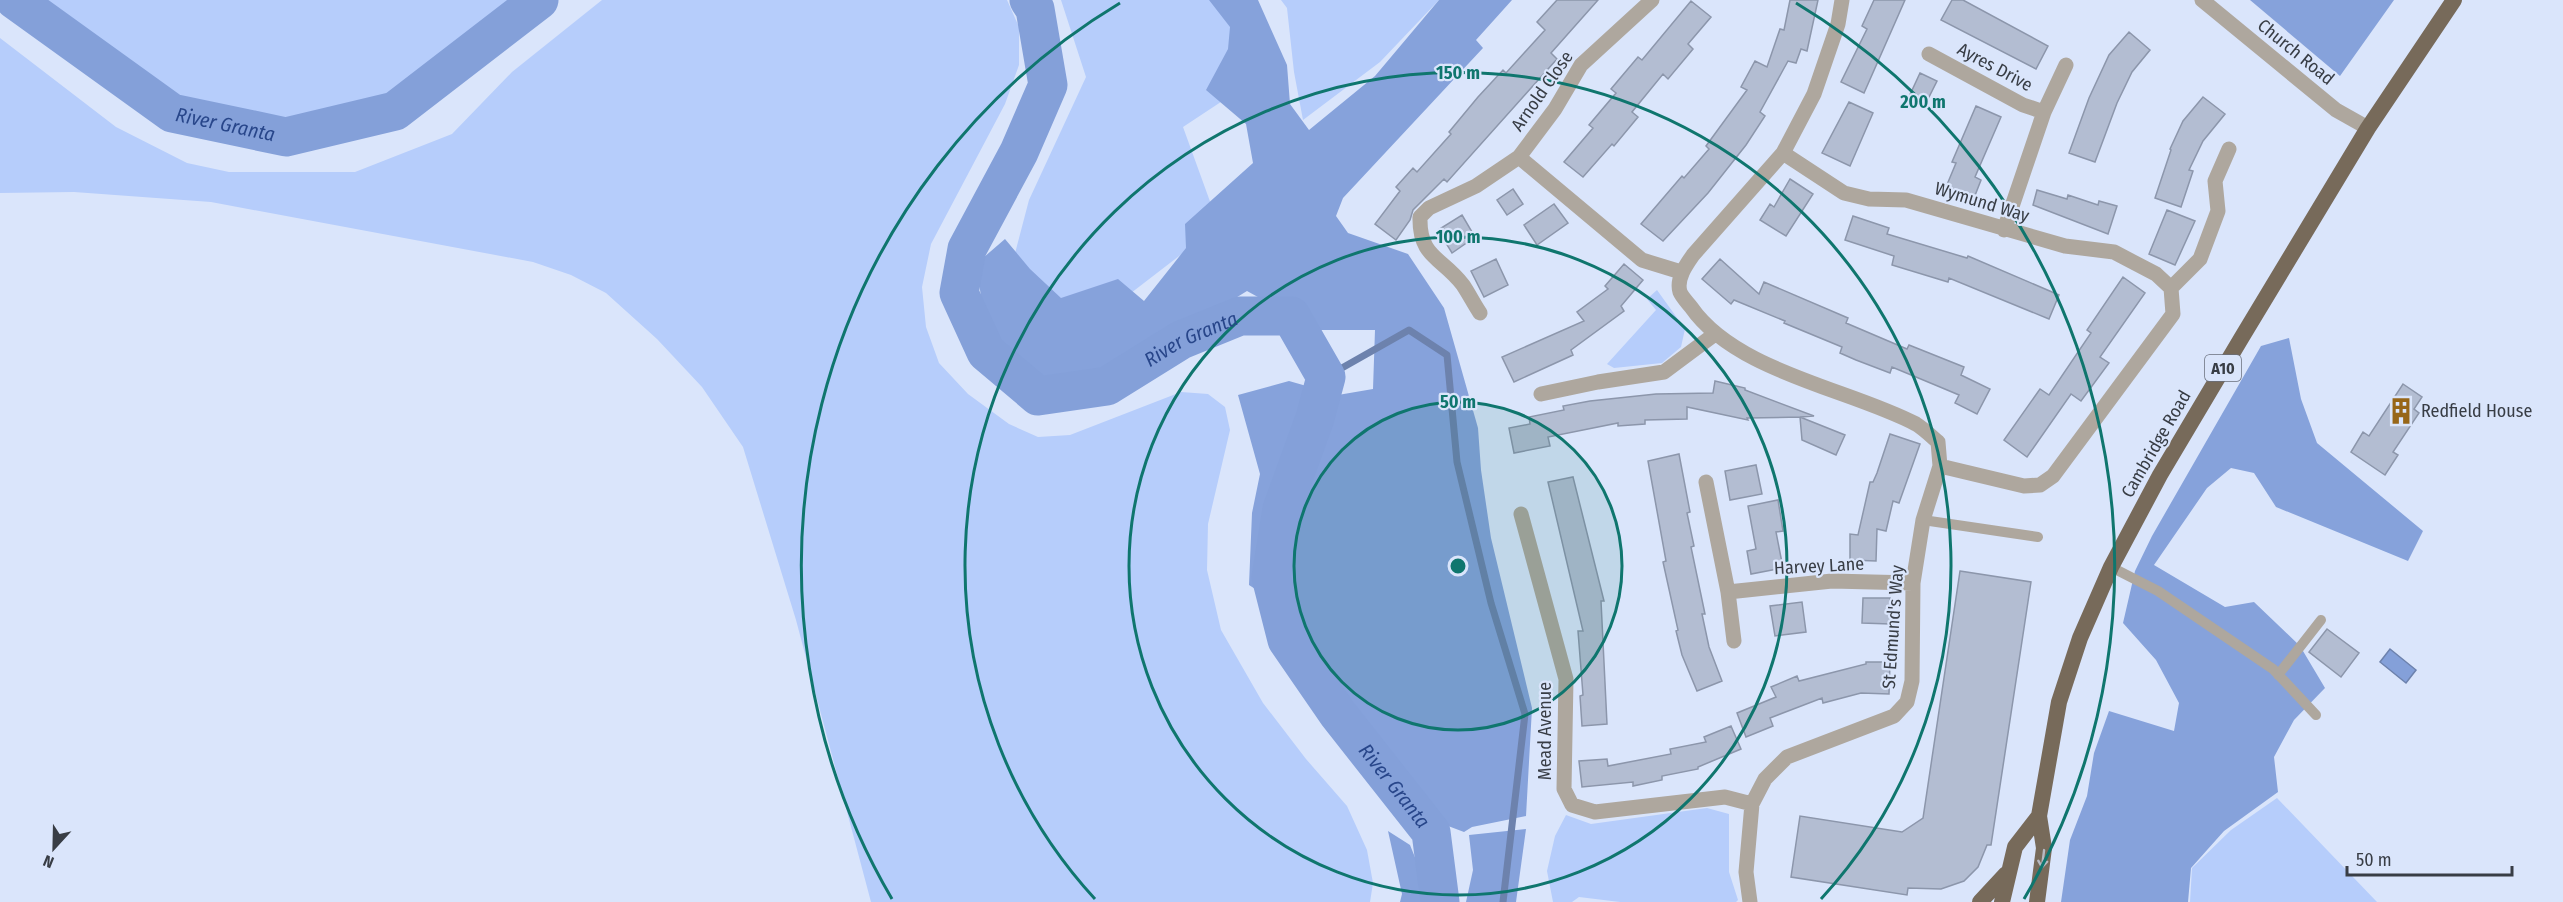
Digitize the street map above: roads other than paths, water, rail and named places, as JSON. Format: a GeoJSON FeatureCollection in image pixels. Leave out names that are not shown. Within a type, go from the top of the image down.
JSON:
{"type":"FeatureCollection","features":[{"type":"Feature","properties":{"kind":"highway","name":"Cambridge Road"},"geometry":{"type":"LineString","coordinates":[[2037,902],[2044,848],[2038,816],[2060,702],[2080,638],[2111,567],[2160,475],[2368,128],[2454,0]]}},
{"type":"Feature","properties":{"kind":"highway","name":"Cambridge Road"},"geometry":{"type":"LineString","coordinates":[[2002,902],[2015,847],[2038,816]]}},
{"type":"Feature","properties":{"kind":"highway"},"geometry":{"type":"LineString","coordinates":[[1980,902],[2008,872]]}},
{"type":"Feature","properties":{"kind":"street","name":"Arnold Close"},"geometry":{"type":"LineString","coordinates":[[1480,313],[1462,284],[1425,248],[1420,234],[1420,217],[1429,208],[1476,186],[1519,157],[1555,109],[1581,65],[1652,0]]}},
{"type":"Feature","properties":{"kind":"street"},"geometry":{"type":"LineString","coordinates":[[1842,0],[1838,24],[1814,94],[1783,153],[1693,255],[1681,272],[1680,292],[1695,314],[1715,334],[1787,373],[1918,425],[1938,442],[1940,466],[2024,486],[2040,485],[2053,476],[2173,314],[2171,288],[2200,259],[2218,211],[2215,181],[2229,149]]}},
{"type":"Feature","properties":{"kind":"street","name":"Church Road"},"geometry":{"type":"LineString","coordinates":[[2202,0],[2336,110],[2368,128]]}},
{"type":"Feature","properties":{"kind":"street","name":"Ayres Drive"},"geometry":{"type":"LineString","coordinates":[[1929,54],[2024,105],[2044,112]]}},
{"type":"Feature","properties":{"kind":"street","name":"Ayres Drive"},"geometry":{"type":"LineString","coordinates":[[2004,230],[2044,112],[2066,64]]}},
{"type":"Feature","properties":{"kind":"street","name":"Wymund Way"},"geometry":{"type":"LineString","coordinates":[[1783,153],[1844,193],[1869,199],[1906,200],[2065,246],[2114,252],[2156,274],[2171,288]]}},
{"type":"Feature","properties":{"kind":"street","name":"Arnold Close"},"geometry":{"type":"LineString","coordinates":[[1519,157],[1642,260],[1681,272]]}},
{"type":"Feature","properties":{"kind":"street"},"geometry":{"type":"LineString","coordinates":[[1541,394],[1664,372],[1715,334]]}},
{"type":"Feature","properties":{"kind":"street","name":"St Edmund's Way"},"geometry":{"type":"LineString","coordinates":[[1750,902],[1746,872],[1752,804],[1765,779],[1787,757],[1894,716],[1907,702],[1912,681],[1913,583],[1923,520],[1940,466]]}},
{"type":"Feature","properties":{"kind":"street"},"geometry":{"type":"LineString","coordinates":[[1706,482],[1728,592],[1734,641]]}},
{"type":"Feature","properties":{"kind":"street","name":"Mead Avenue"},"geometry":{"type":"LineString","coordinates":[[1521,514],[1566,679],[1564,789],[1572,805],[1595,812],[1725,797],[1752,804]]}},
{"type":"Feature","properties":{"kind":"street","name":"Harvey Lane"},"geometry":{"type":"LineString","coordinates":[[1728,592],[1832,581],[1913,583]]}},
{"type":"Feature","properties":{"kind":"lane"},"geometry":{"type":"LineString","coordinates":[[1923,520],[2038,537]]}},
{"type":"Feature","properties":{"kind":"lane"},"geometry":{"type":"LineString","coordinates":[[2111,567],[2158,591],[2278,675],[2316,715]]}},
{"type":"Feature","properties":{"kind":"lane"},"geometry":{"type":"LineString","coordinates":[[2278,675],[2321,620]]}},
{"type":"Feature","properties":{"kind":"waterway","name":"River Granta"},"geometry":{"type":"LineString","coordinates":[[15,0],[172,113],[286,137],[395,111],[539,0]]}},
{"type":"Feature","properties":{"kind":"waterway","name":"River Granta"},"geometry":{"type":"LineString","coordinates":[[1029,0],[1035,9],[1048,85],[1019,152],[967,249],[959,293],[986,352],[1038,396],[1107,386],[1181,340],[1240,316],[1291,316],[1326,377],[1315,418],[1282,509],[1271,577],[1287,640],[1338,714],[1431,832],[1440,902]]}},
{"type":"Feature","properties":{"kind":"waterway"},"geometry":{"type":"LineString","coordinates":[[1326,377],[1409,330],[1447,355],[1457,462],[1491,603],[1525,714],[1503,902]]}},
{"type":"Feature","properties":{"kind":"place","name":"Redfield House"},"geometry":{"type":"Point","coordinates":[2401,411]}}]}
